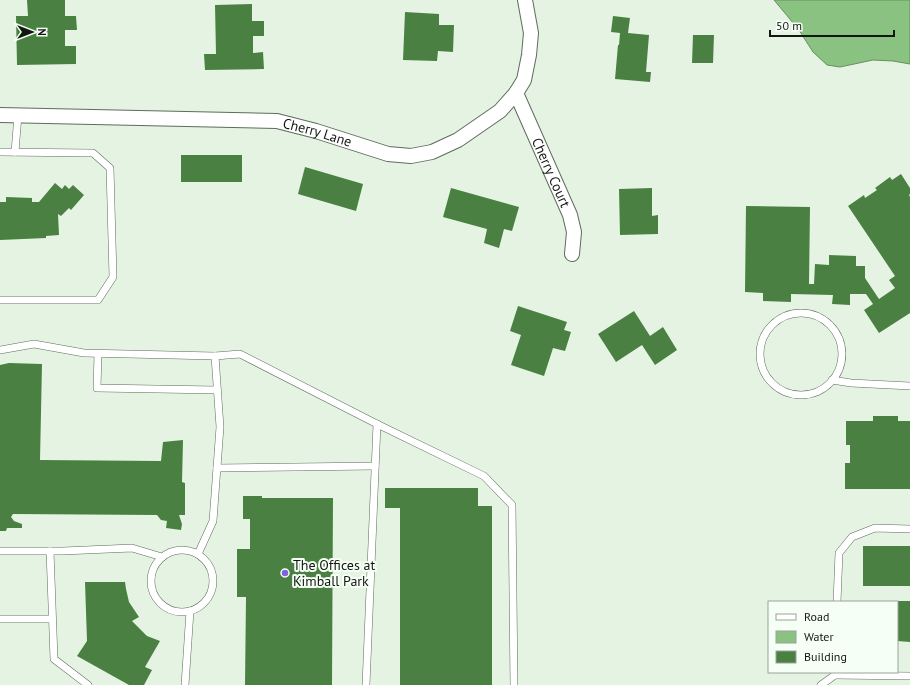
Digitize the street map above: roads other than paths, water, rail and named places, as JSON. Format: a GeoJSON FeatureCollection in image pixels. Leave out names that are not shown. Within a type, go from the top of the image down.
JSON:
{"type":"FeatureCollection","features":[{"type":"Feature","properties":{"kind":"street","name":"Cherry Lane"},"geometry":{"type":"LineString","coordinates":[[0,115],[277,121],[316,130],[388,154],[411,156],[432,152],[458,140],[500,111],[516,94],[524,80],[529,55],[531,33],[525,0]]}},
{"type":"Feature","properties":{"kind":"street","name":"Cherry Court"},"geometry":{"type":"LineString","coordinates":[[516,94],[570,215],[574,232],[572,254]]}},
{"type":"Feature","properties":{"kind":"lane"},"geometry":{"type":"LineString","coordinates":[[15,152],[18,116]]}},
{"type":"Feature","properties":{"kind":"lane"},"geometry":{"type":"LineString","coordinates":[[0,152],[93,153],[110,168],[113,277],[98,300],[0,300]]}},
{"type":"Feature","properties":{"kind":"lane"},"geometry":{"type":"LineString","coordinates":[[832,380],[840,363],[840,343],[836,334],[823,320],[814,316],[794,314],[777,321],[770,328],[761,343],[760,361],[763,370],[773,384],[788,393],[804,395],[819,390],[832,380],[850,383],[910,386]]}},
{"type":"Feature","properties":{"kind":"lane"},"geometry":{"type":"LineString","coordinates":[[0,350],[34,344],[98,354],[215,356],[240,354],[377,424],[484,476],[512,505],[514,685]]}},
{"type":"Feature","properties":{"kind":"lane"},"geometry":{"type":"LineString","coordinates":[[98,354],[97,388],[217,390]]}},
{"type":"Feature","properties":{"kind":"lane"},"geometry":{"type":"LineString","coordinates":[[198,554],[213,521],[220,427],[215,356]]}},
{"type":"Feature","properties":{"kind":"lane"},"geometry":{"type":"LineString","coordinates":[[366,685],[377,424]]}},
{"type":"Feature","properties":{"kind":"lane"},"geometry":{"type":"LineString","coordinates":[[217,468],[375,466]]}},
{"type":"Feature","properties":{"kind":"lane"},"geometry":{"type":"LineString","coordinates":[[837,601],[839,553],[852,538],[875,528],[910,529]]}},
{"type":"Feature","properties":{"kind":"lane"},"geometry":{"type":"LineString","coordinates":[[0,551],[132,548],[162,557]]}},
{"type":"Feature","properties":{"kind":"lane"},"geometry":{"type":"LineString","coordinates":[[189,550],[198,554],[206,560],[211,568],[213,578],[212,589],[208,599],[200,606],[190,611],[180,612],[169,609],[160,603],[154,594],[151,584],[155,564],[170,552],[189,550]]}},
{"type":"Feature","properties":{"kind":"lane"},"geometry":{"type":"LineString","coordinates":[[50,551],[54,659],[88,685]]}},
{"type":"Feature","properties":{"kind":"lane"},"geometry":{"type":"LineString","coordinates":[[185,685],[190,611]]}},
{"type":"Feature","properties":{"kind":"lane"},"geometry":{"type":"LineString","coordinates":[[0,619],[52,619]]}},
{"type":"Feature","properties":{"kind":"lane"},"geometry":{"type":"LineString","coordinates":[[821,685],[835,673],[910,676]]}},
{"type":"Feature","properties":{"kind":"water"},"geometry":{"type":"Polygon","coordinates":[[[774,0],[910,0],[910,64],[873,60],[840,67],[827,65],[813,52],[799,30],[774,0]]]}},
{"type":"Feature","properties":{"kind":"place","name":"The Offices at Kimball Park"},"geometry":{"type":"Point","coordinates":[285,573]}}]}
